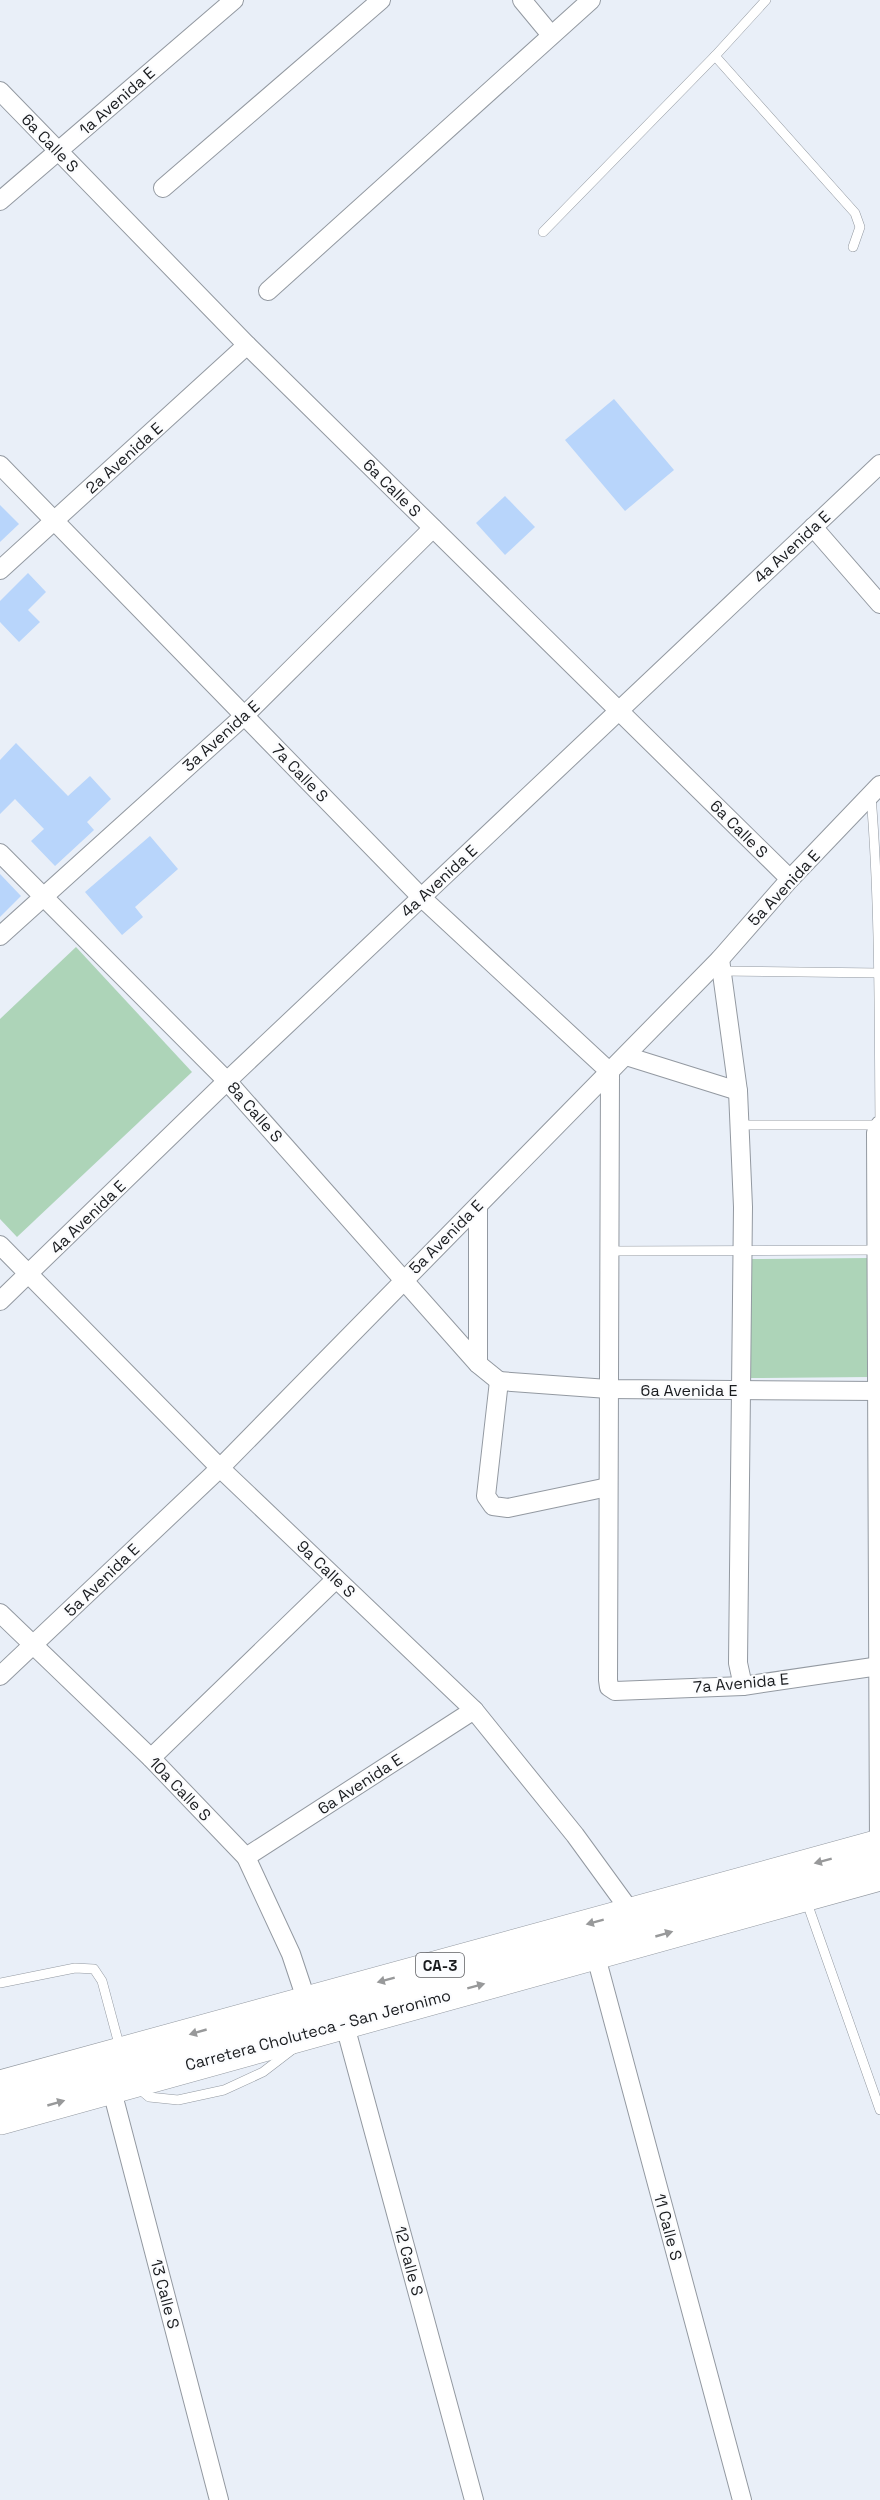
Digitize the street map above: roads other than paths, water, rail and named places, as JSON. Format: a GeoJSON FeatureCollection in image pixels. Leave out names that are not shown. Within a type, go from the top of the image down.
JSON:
{"type":"FeatureCollection","features":[{"type":"Feature","properties":{"kind":"highway","name":"Carretera Choluteca - San Jeronimo"},"geometry":{"type":"LineString","coordinates":[[0,2118],[121,2074],[323,2018],[595,1953],[804,1895],[880,1855]]}},
{"type":"Feature","properties":{"kind":"highway","name":"Carretera Choluteca - San Jeronimo"},"geometry":{"type":"LineString","coordinates":[[323,2018],[631,1912],[880,1855]]}},
{"type":"Feature","properties":{"kind":"highway","name":"Carretera Choluteca - San Jeronimo"},"geometry":{"type":"LineString","coordinates":[[0,2087],[121,2074]]}},
{"type":"Feature","properties":{"kind":"street","name":"1a Avenida E"},"geometry":{"type":"LineString","coordinates":[[0,201],[234,0]]}},
{"type":"Feature","properties":{"kind":"street"},"geometry":{"type":"LineString","coordinates":[[163,188],[381,0]]}},
{"type":"Feature","properties":{"kind":"street"},"geometry":{"type":"LineString","coordinates":[[522,0],[551,35]]}},
{"type":"Feature","properties":{"kind":"street"},"geometry":{"type":"LineString","coordinates":[[268,291],[591,0]]}},
{"type":"Feature","properties":{"kind":"street","name":"6a Calle S"},"geometry":{"type":"LineString","coordinates":[[0,91],[248,345],[790,879]]}},
{"type":"Feature","properties":{"kind":"street","name":"2a Avenida E"},"geometry":{"type":"LineString","coordinates":[[0,570],[248,345]]}},
{"type":"Feature","properties":{"kind":"street","name":"4a Avenida E"},"geometry":{"type":"LineString","coordinates":[[0,1301],[227,1081],[880,464]]}},
{"type":"Feature","properties":{"kind":"street","name":"7a Calle S"},"geometry":{"type":"LineString","coordinates":[[0,465],[421,897],[610,1072]]}},
{"type":"Feature","properties":{"kind":"street"},"geometry":{"type":"LineString","coordinates":[[813,527],[880,604]]}},
{"type":"Feature","properties":{"kind":"street","name":"3a Avenida E"},"geometry":{"type":"LineString","coordinates":[[0,936],[244,716],[433,528]]}},
{"type":"Feature","properties":{"kind":"street","name":"5a Avenida E"},"geometry":{"type":"LineString","coordinates":[[0,1676],[220,1468],[610,1072],[721,965],[790,879],[876,789]]}},
{"type":"Feature","properties":{"kind":"street","name":"8a Calle S"},"geometry":{"type":"LineString","coordinates":[[0,853],[227,1081],[478,1364],[499,1381]]}},
{"type":"Feature","properties":{"kind":"street"},"geometry":{"type":"LineString","coordinates":[[721,965],[738,1090],[742,1251],[738,1663],[743,1686]]}},
{"type":"Feature","properties":{"kind":"street"},"geometry":{"type":"LineString","coordinates":[[626,1056],[738,1090]]}},
{"type":"Feature","properties":{"kind":"street"},"geometry":{"type":"LineString","coordinates":[[499,1381],[486,1496],[493,1506],[508,1508],[608,1487],[610,1072]]}},
{"type":"Feature","properties":{"kind":"street"},"geometry":{"type":"LineString","coordinates":[[880,1125],[876,1133],[880,1855]]}},
{"type":"Feature","properties":{"kind":"street"},"geometry":{"type":"LineString","coordinates":[[478,1206],[478,1364]]}},
{"type":"Feature","properties":{"kind":"street","name":"9a Calle S"},"geometry":{"type":"LineString","coordinates":[[0,1245],[220,1468],[474,1710],[575,1835],[631,1912]]}},
{"type":"Feature","properties":{"kind":"street","name":"6a Avenida E"},"geometry":{"type":"LineString","coordinates":[[499,1381],[608,1389],[878,1390]]}},
{"type":"Feature","properties":{"kind":"street","name":"7a Avenida E"},"geometry":{"type":"LineString","coordinates":[[608,1487],[608,1680],[609,1687],[615,1691],[743,1686],[879,1666]]}},
{"type":"Feature","properties":{"kind":"street"},"geometry":{"type":"LineString","coordinates":[[151,1758],[336,1579]]}},
{"type":"Feature","properties":{"kind":"street","name":"10a Calle S"},"geometry":{"type":"LineString","coordinates":[[0,1613],[151,1758],[246,1857],[323,2018]]}},
{"type":"Feature","properties":{"kind":"street","name":"6a Avenida E"},"geometry":{"type":"LineString","coordinates":[[246,1857],[474,1710]]}},
{"type":"Feature","properties":{"kind":"street","name":"11 Calle S"},"geometry":{"type":"LineString","coordinates":[[595,1953],[742,2500]]}},
{"type":"Feature","properties":{"kind":"street","name":"12 Calle S"},"geometry":{"type":"LineString","coordinates":[[323,2018],[474,2500]]}},
{"type":"Feature","properties":{"kind":"street","name":"13 Calle S"},"geometry":{"type":"LineString","coordinates":[[121,2074],[219,2500]]}},
{"type":"Feature","properties":{"kind":"lane"},"geometry":{"type":"LineString","coordinates":[[543,232],[715,56],[766,0]]}},
{"type":"Feature","properties":{"kind":"lane"},"geometry":{"type":"LineString","coordinates":[[715,56],[855,213],[860,226],[853,247]]}},
{"type":"Feature","properties":{"kind":"lane"},"geometry":{"type":"LineString","coordinates":[[739,1125],[880,1125],[876,789]]}},
{"type":"Feature","properties":{"kind":"lane"},"geometry":{"type":"LineString","coordinates":[[721,965],[879,973]]}},
{"type":"Feature","properties":{"kind":"lane"},"geometry":{"type":"LineString","coordinates":[[610,1251],[878,1250]]}},
{"type":"Feature","properties":{"kind":"lane"},"geometry":{"type":"LineString","coordinates":[[804,1895],[880,2110]]}},
{"type":"Feature","properties":{"kind":"lane"},"geometry":{"type":"LineString","coordinates":[[0,1983],[75,1968],[94,1969],[102,1981],[121,2074],[149,2097],[178,2100],[224,2090],[263,2072],[323,2018]]}}]}
